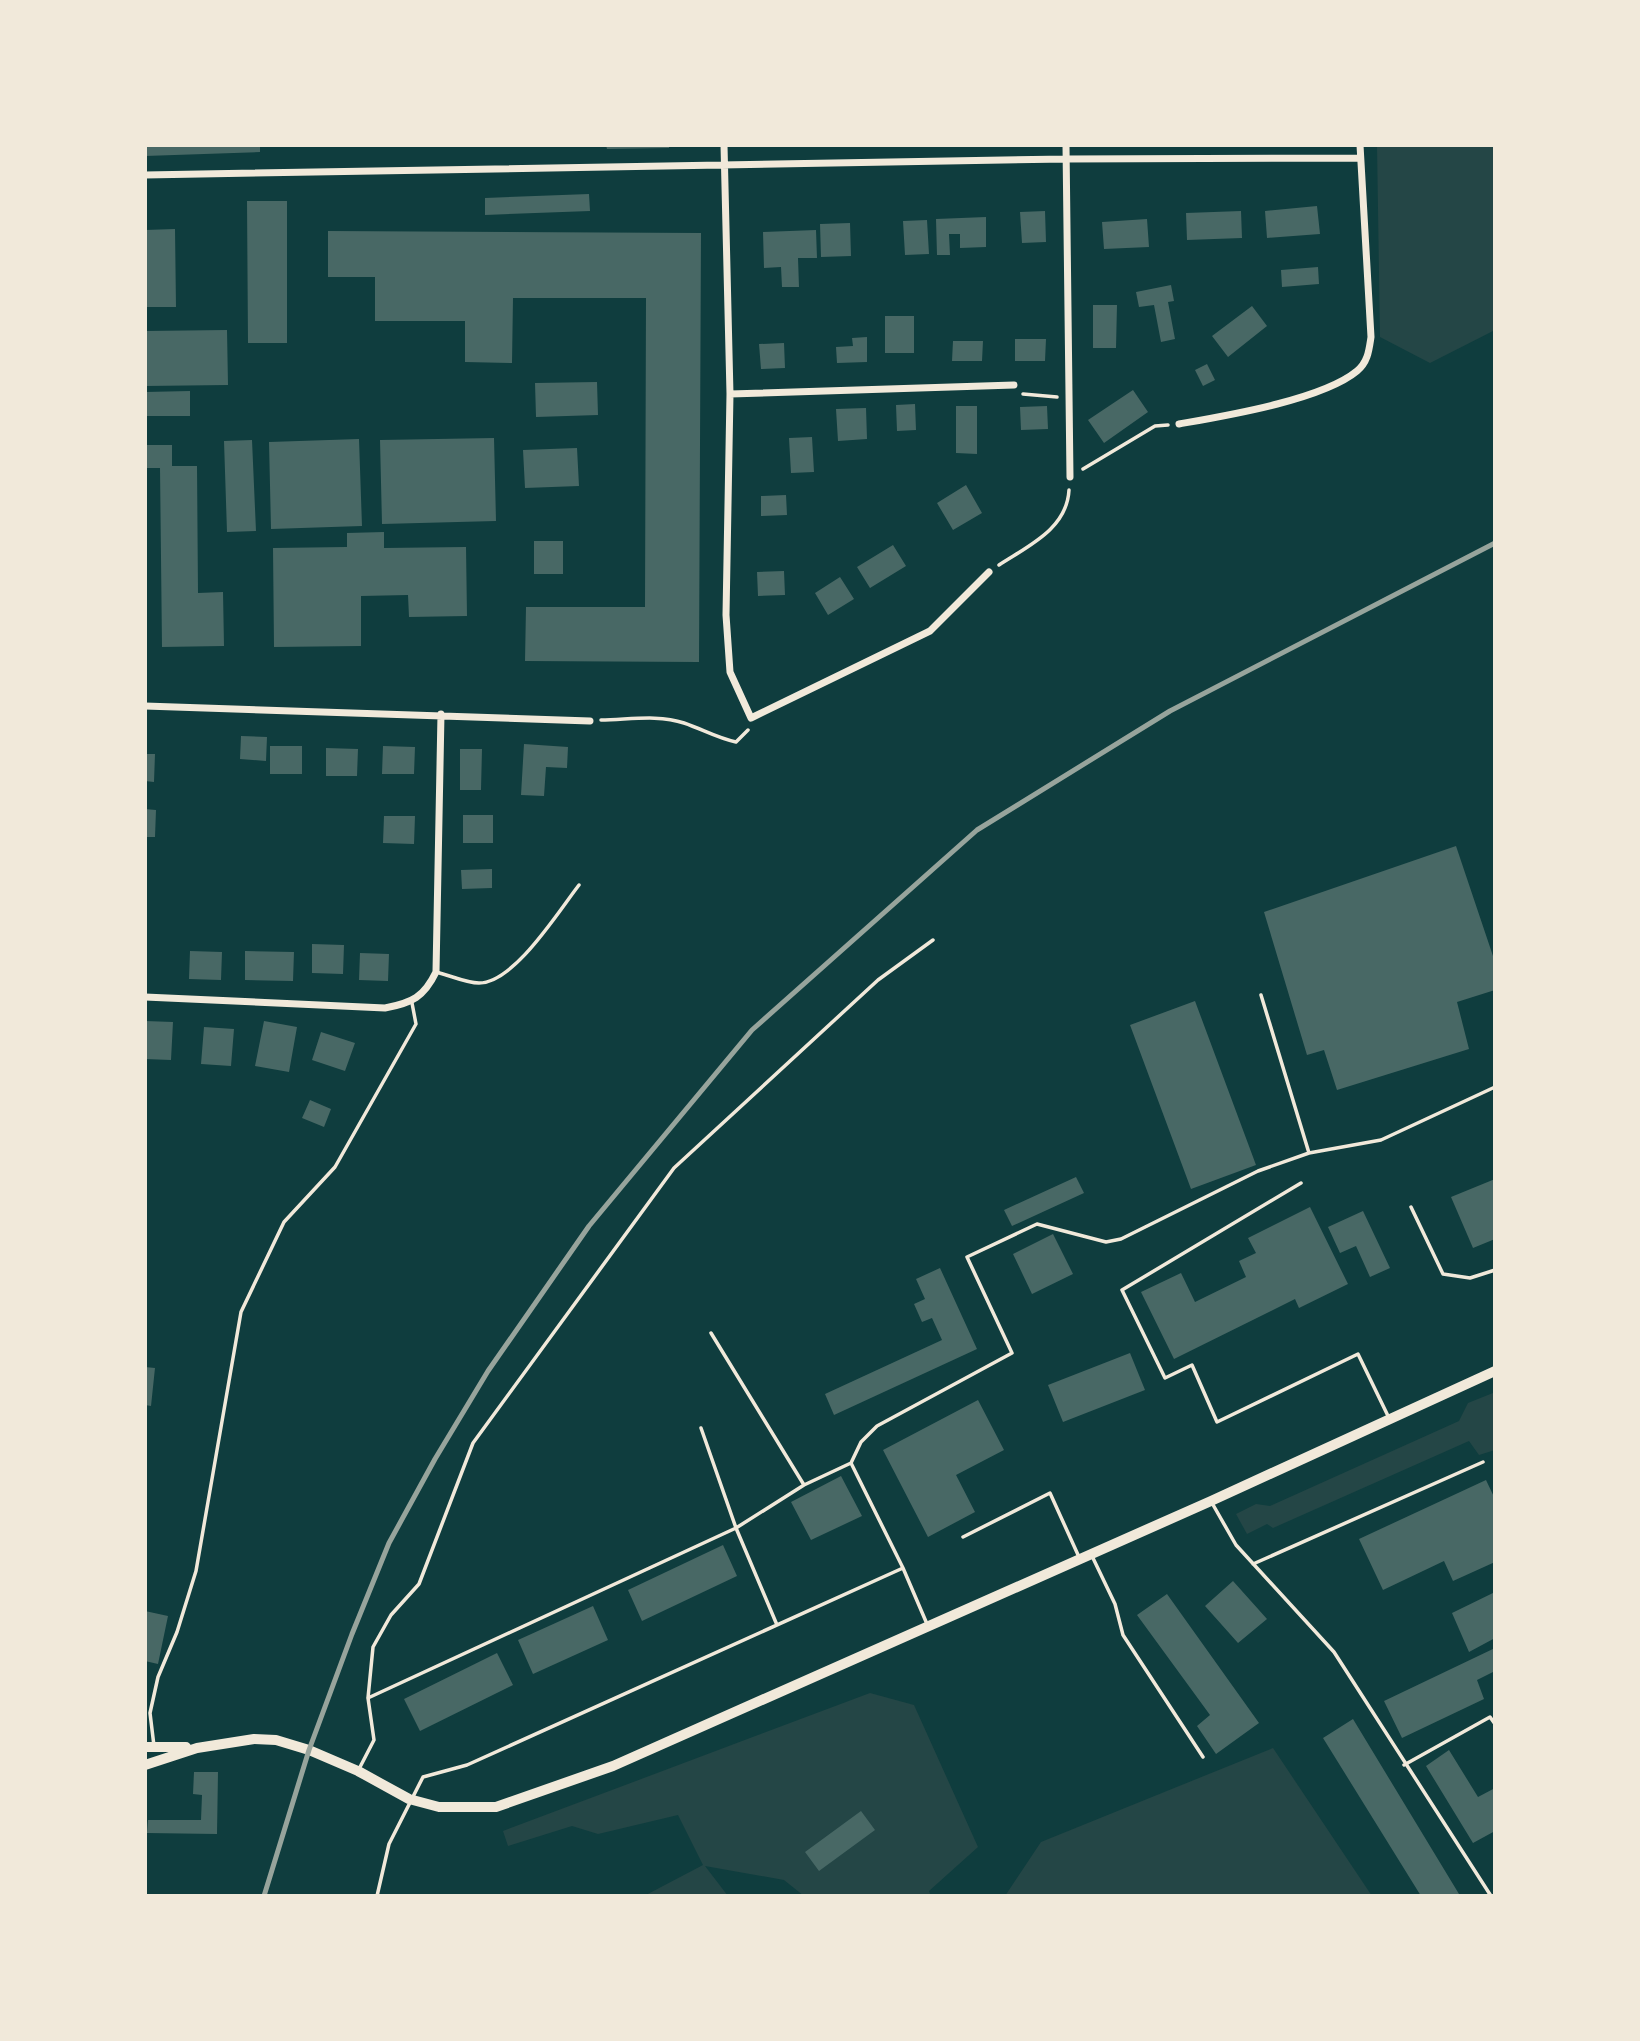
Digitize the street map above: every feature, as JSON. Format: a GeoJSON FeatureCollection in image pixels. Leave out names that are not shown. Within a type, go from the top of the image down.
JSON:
{"type":"FeatureCollection","features":[{"type":"Feature","properties":{"kind":"street"},"geometry":{"type":"LineString","coordinates":[[724,145],[730,394],[726,615],[730,672],[751,718],[930,631],[989,572]]}},
{"type":"Feature","properties":{"kind":"street"},"geometry":{"type":"LineString","coordinates":[[1066,145],[1070,477]]}},
{"type":"Feature","properties":{"kind":"street"},"geometry":{"type":"LineString","coordinates":[[1179,424],[1254,411],[1328,386],[1357,371],[1368,358],[1371,337],[1360,145]]}},
{"type":"Feature","properties":{"kind":"street"},"geometry":{"type":"LineString","coordinates":[[145,176],[1066,159],[1359,158]]}},
{"type":"Feature","properties":{"kind":"street"},"geometry":{"type":"LineString","coordinates":[[730,394],[1014,385]]}},
{"type":"Feature","properties":{"kind":"street"},"geometry":{"type":"LineString","coordinates":[[145,706],[590,721]]}},
{"type":"Feature","properties":{"kind":"street"},"geometry":{"type":"LineString","coordinates":[[145,997],[385,1008],[412,1003],[429,988],[436,972],[441,714]]}},
{"type":"Feature","properties":{"kind":"street"},"geometry":{"type":"LineString","coordinates":[[145,1765],[197,1748],[254,1739],[275,1740],[309,1750],[358,1771],[409,1799],[439,1807],[496,1807],[613,1766],[1211,1501],[1495,1371]]}},
{"type":"Feature","properties":{"kind":"street"},"geometry":{"type":"LineString","coordinates":[[150,1747],[197,1748]]}},
{"type":"Feature","properties":{"kind":"lane"},"geometry":{"type":"LineString","coordinates":[[436,972],[477,983],[493,981],[515,965],[579,885]]}},
{"type":"Feature","properties":{"kind":"lane"},"geometry":{"type":"LineString","coordinates":[[358,1771],[374,1740],[368,1698],[373,1647],[391,1615],[419,1584],[473,1443],[674,1168],[878,980],[933,940]]}},
{"type":"Feature","properties":{"kind":"lane"},"geometry":{"type":"LineString","coordinates":[[1261,995],[1309,1153]]}},
{"type":"Feature","properties":{"kind":"lane"},"geometry":{"type":"LineString","coordinates":[[150,1747],[150,1713],[158,1677],[177,1632],[196,1571],[241,1312],[284,1222],[335,1167],[416,1024],[412,1003]]}},
{"type":"Feature","properties":{"kind":"lane"},"geometry":{"type":"LineString","coordinates":[[368,1698],[736,1528],[804,1485],[851,1462],[861,1442],[877,1426],[1012,1353],[967,1257],[1037,1224],[1106,1242],[1121,1240],[1258,1171],[1309,1153],[1381,1140],[1495,1087]]}},
{"type":"Feature","properties":{"kind":"lane"},"geometry":{"type":"LineString","coordinates":[[1301,1183],[1122,1290],[1165,1378],[1192,1364],[1217,1422],[1357,1354],[1390,1419]]}},
{"type":"Feature","properties":{"kind":"lane"},"geometry":{"type":"LineString","coordinates":[[1411,1207],[1443,1274],[1470,1278],[1495,1270]]}},
{"type":"Feature","properties":{"kind":"lane"},"geometry":{"type":"LineString","coordinates":[[711,1334],[804,1485]]}},
{"type":"Feature","properties":{"kind":"lane"},"geometry":{"type":"LineString","coordinates":[[701,1427],[736,1528],[777,1625]]}},
{"type":"Feature","properties":{"kind":"lane"},"geometry":{"type":"LineString","coordinates":[[851,1462],[903,1567],[928,1626]]}},
{"type":"Feature","properties":{"kind":"lane"},"geometry":{"type":"LineString","coordinates":[[1253,1564],[1483,1462]]}},
{"type":"Feature","properties":{"kind":"lane"},"geometry":{"type":"LineString","coordinates":[[963,1537],[1050,1493],[1080,1559]]}},
{"type":"Feature","properties":{"kind":"lane"},"geometry":{"type":"LineString","coordinates":[[1211,1501],[1236,1545],[1334,1652],[1404,1765],[1492,1895]]}},
{"type":"Feature","properties":{"kind":"lane"},"geometry":{"type":"LineString","coordinates":[[1092,1554],[1115,1604],[1123,1635],[1203,1757]]}},
{"type":"Feature","properties":{"kind":"lane"},"geometry":{"type":"LineString","coordinates":[[377,1896],[388,1844],[409,1799],[423,1777],[467,1765],[903,1567]]}},
{"type":"Feature","properties":{"kind":"lane"},"geometry":{"type":"LineString","coordinates":[[1404,1765],[1490,1717],[1495,1724]]}},
{"type":"Feature","properties":{"kind":"path"},"geometry":{"type":"LineString","coordinates":[[1014,385],[1028,396],[1070,400]]}},
{"type":"Feature","properties":{"kind":"path"},"geometry":{"type":"LineString","coordinates":[[989,572],[1057,524],[1068,503],[1070,477],[1154,426],[1179,424]]}},
{"type":"Feature","properties":{"kind":"path"},"geometry":{"type":"LineString","coordinates":[[590,721],[662,719],[683,722],[717,738],[736,742],[746,733],[751,718]]}},
{"type":"Feature","properties":{"kind":"shaded area"},"geometry":{"type":"Polygon","coordinates":[[[1377,145],[1495,145],[1495,330],[1430,363],[1380,337],[1377,145]]]}},
{"type":"Feature","properties":{"kind":"shaded area"},"geometry":{"type":"Polygon","coordinates":[[[1493,1393],[1495,1450],[1479,1455],[1469,1441],[1273,1528],[1267,1524],[1247,1534],[1236,1514],[1256,1504],[1270,1506],[1459,1421],[1468,1403],[1493,1393]]]}},
{"type":"Feature","properties":{"kind":"shaded area"},"geometry":{"type":"Polygon","coordinates":[[[870,1693],[914,1705],[978,1847],[929,1891],[931,1896],[804,1896],[784,1880],[705,1866],[728,1896],[644,1896],[703,1865],[678,1815],[598,1834],[572,1826],[508,1846],[503,1831],[870,1693]]]}},
{"type":"Feature","properties":{"kind":"shaded area"},"geometry":{"type":"Polygon","coordinates":[[[1273,1748],[1372,1896],[1005,1896],[1041,1842],[1273,1748]]]}},
{"type":"Feature","properties":{"kind":"building"},"geometry":{"type":"Polygon","coordinates":[[[145,145],[260,145],[260,152],[145,156],[145,145]]]}},
{"type":"Feature","properties":{"kind":"building"},"geometry":{"type":"Polygon","coordinates":[[[606,145],[669,145],[669,148],[607,149],[606,145]]]}},
{"type":"Feature","properties":{"kind":"building"},"geometry":{"type":"Polygon","coordinates":[[[589,194],[590,211],[485,215],[485,198],[589,194]]]}},
{"type":"Feature","properties":{"kind":"building"},"geometry":{"type":"Polygon","coordinates":[[[247,201],[287,201],[287,343],[248,343],[247,201]]]}},
{"type":"Feature","properties":{"kind":"building"},"geometry":{"type":"Polygon","coordinates":[[[1317,206],[1320,234],[1267,238],[1265,211],[1317,206]]]}},
{"type":"Feature","properties":{"kind":"building"},"geometry":{"type":"Polygon","coordinates":[[[1045,211],[1046,242],[1022,243],[1020,212],[1045,211]]]}},
{"type":"Feature","properties":{"kind":"building"},"geometry":{"type":"Polygon","coordinates":[[[1241,211],[1242,238],[1187,240],[1186,213],[1241,211]]]}},
{"type":"Feature","properties":{"kind":"building"},"geometry":{"type":"Polygon","coordinates":[[[986,217],[986,247],[960,248],[960,234],[949,234],[950,255],[937,255],[936,219],[986,217]]]}},
{"type":"Feature","properties":{"kind":"building"},"geometry":{"type":"Polygon","coordinates":[[[1147,219],[1149,247],[1104,249],[1102,222],[1147,219]]]}},
{"type":"Feature","properties":{"kind":"building"},"geometry":{"type":"Polygon","coordinates":[[[927,220],[929,254],[905,255],[903,221],[927,220]]]}},
{"type":"Feature","properties":{"kind":"building"},"geometry":{"type":"Polygon","coordinates":[[[850,223],[851,256],[821,257],[820,224],[850,223]]]}},
{"type":"Feature","properties":{"kind":"building"},"geometry":{"type":"Polygon","coordinates":[[[175,229],[176,307],[145,307],[145,230],[175,229]]]}},
{"type":"Feature","properties":{"kind":"building"},"geometry":{"type":"Polygon","coordinates":[[[816,230],[817,258],[798,258],[799,287],[782,287],[781,267],[764,268],[763,232],[816,230]]]}},
{"type":"Feature","properties":{"kind":"building"},"geometry":{"type":"Polygon","coordinates":[[[328,231],[701,233],[699,662],[525,661],[526,607],[645,607],[646,298],[513,298],[512,363],[465,362],[465,321],[375,321],[375,277],[328,277],[328,231]]]}},
{"type":"Feature","properties":{"kind":"building"},"geometry":{"type":"Polygon","coordinates":[[[1318,267],[1319,284],[1282,287],[1281,270],[1318,267]]]}},
{"type":"Feature","properties":{"kind":"building"},"geometry":{"type":"Polygon","coordinates":[[[1171,285],[1174,301],[1168,302],[1175,339],[1161,342],[1154,305],[1139,307],[1136,292],[1171,285]]]}},
{"type":"Feature","properties":{"kind":"building"},"geometry":{"type":"Polygon","coordinates":[[[1093,305],[1117,305],[1116,348],[1093,348],[1093,305]]]}},
{"type":"Feature","properties":{"kind":"building"},"geometry":{"type":"Polygon","coordinates":[[[1252,306],[1267,326],[1228,357],[1212,336],[1252,306]]]}},
{"type":"Feature","properties":{"kind":"building"},"geometry":{"type":"Polygon","coordinates":[[[885,316],[914,316],[914,353],[885,353],[885,316]]]}},
{"type":"Feature","properties":{"kind":"building"},"geometry":{"type":"Polygon","coordinates":[[[227,330],[228,385],[145,386],[145,331],[227,330]]]}},
{"type":"Feature","properties":{"kind":"building"},"geometry":{"type":"Polygon","coordinates":[[[867,337],[867,362],[837,363],[836,347],[853,346],[852,338],[867,337]]]}},
{"type":"Feature","properties":{"kind":"building"},"geometry":{"type":"Polygon","coordinates":[[[1015,339],[1046,339],[1045,361],[1015,361],[1015,339]]]}},
{"type":"Feature","properties":{"kind":"building"},"geometry":{"type":"Polygon","coordinates":[[[953,341],[983,341],[982,361],[952,361],[953,341]]]}},
{"type":"Feature","properties":{"kind":"building"},"geometry":{"type":"Polygon","coordinates":[[[784,343],[785,368],[761,369],[759,344],[784,343]]]}},
{"type":"Feature","properties":{"kind":"building"},"geometry":{"type":"Polygon","coordinates":[[[1207,364],[1215,380],[1203,386],[1195,370],[1207,364]]]}},
{"type":"Feature","properties":{"kind":"building"},"geometry":{"type":"Polygon","coordinates":[[[597,382],[598,415],[536,417],[535,383],[597,382]]]}},
{"type":"Feature","properties":{"kind":"building"},"geometry":{"type":"Polygon","coordinates":[[[1133,390],[1148,412],[1104,443],[1088,420],[1133,390]]]}},
{"type":"Feature","properties":{"kind":"building"},"geometry":{"type":"Polygon","coordinates":[[[190,391],[190,416],[145,416],[145,392],[190,391]]]}},
{"type":"Feature","properties":{"kind":"building"},"geometry":{"type":"Polygon","coordinates":[[[915,404],[916,430],[897,431],[896,405],[915,404]]]}},
{"type":"Feature","properties":{"kind":"building"},"geometry":{"type":"Polygon","coordinates":[[[956,406],[977,406],[977,454],[956,453],[956,406]]]}},
{"type":"Feature","properties":{"kind":"building"},"geometry":{"type":"Polygon","coordinates":[[[1047,406],[1048,429],[1021,430],[1020,407],[1047,406]]]}},
{"type":"Feature","properties":{"kind":"building"},"geometry":{"type":"Polygon","coordinates":[[[866,408],[867,439],[838,441],[836,409],[866,408]]]}},
{"type":"Feature","properties":{"kind":"building"},"geometry":{"type":"Polygon","coordinates":[[[812,437],[814,472],[791,473],[789,438],[812,437]]]}},
{"type":"Feature","properties":{"kind":"building"},"geometry":{"type":"Polygon","coordinates":[[[494,438],[496,521],[382,524],[380,440],[494,438]]]}},
{"type":"Feature","properties":{"kind":"building"},"geometry":{"type":"Polygon","coordinates":[[[359,439],[362,526],[271,529],[269,442],[359,439]]]}},
{"type":"Feature","properties":{"kind":"building"},"geometry":{"type":"Polygon","coordinates":[[[252,440],[256,531],[227,532],[224,441],[252,440]]]}},
{"type":"Feature","properties":{"kind":"building"},"geometry":{"type":"Polygon","coordinates":[[[145,445],[172,445],[172,466],[197,466],[198,593],[223,592],[224,646],[162,647],[160,468],[145,468],[145,445]]]}},
{"type":"Feature","properties":{"kind":"building"},"geometry":{"type":"Polygon","coordinates":[[[577,448],[579,486],[525,488],[523,450],[577,448]]]}},
{"type":"Feature","properties":{"kind":"building"},"geometry":{"type":"Polygon","coordinates":[[[966,485],[982,513],[953,530],[937,503],[966,485]]]}},
{"type":"Feature","properties":{"kind":"building"},"geometry":{"type":"Polygon","coordinates":[[[786,495],[787,515],[761,516],[761,496],[786,495]]]}},
{"type":"Feature","properties":{"kind":"building"},"geometry":{"type":"Polygon","coordinates":[[[384,532],[384,548],[466,547],[467,616],[409,617],[408,595],[361,596],[361,646],[274,647],[273,548],[347,547],[347,533],[384,532]]]}},
{"type":"Feature","properties":{"kind":"building"},"geometry":{"type":"Polygon","coordinates":[[[534,541],[563,541],[563,574],[534,574],[534,541]]]}},
{"type":"Feature","properties":{"kind":"building"},"geometry":{"type":"Polygon","coordinates":[[[893,545],[906,566],[870,588],[857,567],[893,545]]]}},
{"type":"Feature","properties":{"kind":"building"},"geometry":{"type":"Polygon","coordinates":[[[784,571],[785,595],[758,596],[757,572],[784,571]]]}},
{"type":"Feature","properties":{"kind":"building"},"geometry":{"type":"Polygon","coordinates":[[[840,577],[854,599],[828,615],[815,593],[840,577]]]}},
{"type":"Feature","properties":{"kind":"building"},"geometry":{"type":"Polygon","coordinates":[[[241,736],[267,737],[266,761],[240,759],[241,736]]]}},
{"type":"Feature","properties":{"kind":"building"},"geometry":{"type":"Polygon","coordinates":[[[524,744],[568,747],[567,768],[546,767],[544,796],[521,795],[524,744]]]}},
{"type":"Feature","properties":{"kind":"building"},"geometry":{"type":"Polygon","coordinates":[[[270,746],[302,746],[302,774],[270,774],[270,746]]]}},
{"type":"Feature","properties":{"kind":"building"},"geometry":{"type":"Polygon","coordinates":[[[383,746],[415,747],[414,774],[382,774],[383,746]]]}},
{"type":"Feature","properties":{"kind":"building"},"geometry":{"type":"Polygon","coordinates":[[[326,748],[358,749],[357,776],[326,776],[326,748]]]}},
{"type":"Feature","properties":{"kind":"building"},"geometry":{"type":"Polygon","coordinates":[[[460,749],[482,749],[481,790],[460,790],[460,749]]]}},
{"type":"Feature","properties":{"kind":"building"},"geometry":{"type":"Polygon","coordinates":[[[145,754],[155,754],[154,782],[145,781],[145,754]]]}},
{"type":"Feature","properties":{"kind":"building"},"geometry":{"type":"Polygon","coordinates":[[[145,809],[156,810],[155,837],[145,837],[145,809]]]}},
{"type":"Feature","properties":{"kind":"building"},"geometry":{"type":"Polygon","coordinates":[[[463,815],[493,815],[493,843],[463,843],[463,815]]]}},
{"type":"Feature","properties":{"kind":"building"},"geometry":{"type":"Polygon","coordinates":[[[384,816],[415,816],[414,844],[383,843],[384,816]]]}},
{"type":"Feature","properties":{"kind":"building"},"geometry":{"type":"Polygon","coordinates":[[[1456,846],[1495,962],[1495,990],[1457,1002],[1469,1049],[1337,1090],[1324,1050],[1307,1055],[1264,912],[1456,846]]]}},
{"type":"Feature","properties":{"kind":"building"},"geometry":{"type":"Polygon","coordinates":[[[492,869],[492,888],[462,889],[461,870],[492,869]]]}},
{"type":"Feature","properties":{"kind":"building"},"geometry":{"type":"Polygon","coordinates":[[[312,944],[344,945],[343,974],[312,973],[312,944]]]}},
{"type":"Feature","properties":{"kind":"building"},"geometry":{"type":"Polygon","coordinates":[[[190,951],[222,952],[221,980],[189,979],[190,951]]]}},
{"type":"Feature","properties":{"kind":"building"},"geometry":{"type":"Polygon","coordinates":[[[245,951],[294,952],[293,981],[245,980],[245,951]]]}},
{"type":"Feature","properties":{"kind":"building"},"geometry":{"type":"Polygon","coordinates":[[[360,953],[389,954],[388,981],[359,980],[360,953]]]}},
{"type":"Feature","properties":{"kind":"building"},"geometry":{"type":"Polygon","coordinates":[[[1195,1001],[1256,1165],[1191,1189],[1130,1025],[1195,1001]]]}},
{"type":"Feature","properties":{"kind":"building"},"geometry":{"type":"Polygon","coordinates":[[[145,1021],[173,1022],[171,1060],[145,1059],[145,1021]]]}},
{"type":"Feature","properties":{"kind":"building"},"geometry":{"type":"Polygon","coordinates":[[[264,1021],[297,1027],[289,1072],[255,1066],[264,1021]]]}},
{"type":"Feature","properties":{"kind":"building"},"geometry":{"type":"Polygon","coordinates":[[[204,1027],[234,1029],[231,1066],[201,1064],[204,1027]]]}},
{"type":"Feature","properties":{"kind":"building"},"geometry":{"type":"Polygon","coordinates":[[[321,1032],[355,1043],[345,1071],[312,1060],[321,1032]]]}},
{"type":"Feature","properties":{"kind":"building"},"geometry":{"type":"Polygon","coordinates":[[[310,1100],[331,1109],[324,1127],[302,1118],[310,1100]]]}},
{"type":"Feature","properties":{"kind":"building"},"geometry":{"type":"Polygon","coordinates":[[[1076,1177],[1084,1193],[1012,1226],[1004,1210],[1076,1177]]]}},
{"type":"Feature","properties":{"kind":"building"},"geometry":{"type":"Polygon","coordinates":[[[1495,1179],[1495,1239],[1473,1248],[1451,1197],[1495,1179]]]}},
{"type":"Feature","properties":{"kind":"building"},"geometry":{"type":"Polygon","coordinates":[[[1310,1207],[1348,1284],[1299,1308],[1295,1299],[1174,1359],[1141,1292],[1181,1273],[1195,1302],[1246,1277],[1239,1261],[1256,1253],[1248,1238],[1310,1207]]]}},
{"type":"Feature","properties":{"kind":"building"},"geometry":{"type":"Polygon","coordinates":[[[1363,1211],[1390,1268],[1370,1277],[1356,1246],[1340,1253],[1328,1227],[1363,1211]]]}},
{"type":"Feature","properties":{"kind":"building"},"geometry":{"type":"Polygon","coordinates":[[[1053,1234],[1073,1274],[1032,1294],[1013,1254],[1053,1234]]]}},
{"type":"Feature","properties":{"kind":"building"},"geometry":{"type":"Polygon","coordinates":[[[940,1268],[977,1349],[834,1415],[825,1394],[942,1340],[932,1318],[922,1322],[914,1304],[925,1299],[916,1279],[940,1268]]]}},
{"type":"Feature","properties":{"kind":"building"},"geometry":{"type":"Polygon","coordinates":[[[1130,1353],[1145,1390],[1063,1422],[1048,1385],[1130,1353]]]}},
{"type":"Feature","properties":{"kind":"building"},"geometry":{"type":"Polygon","coordinates":[[[145,1367],[155,1368],[151,1406],[145,1405],[145,1367]]]}},
{"type":"Feature","properties":{"kind":"building"},"geometry":{"type":"Polygon","coordinates":[[[978,1400],[1004,1450],[956,1475],[975,1512],[928,1537],[883,1450],[978,1400]]]}},
{"type":"Feature","properties":{"kind":"building"},"geometry":{"type":"Polygon","coordinates":[[[841,1476],[862,1516],[811,1540],[791,1502],[841,1476]]]}},
{"type":"Feature","properties":{"kind":"building"},"geometry":{"type":"Polygon","coordinates":[[[1486,1480],[1495,1499],[1495,1562],[1453,1581],[1444,1561],[1383,1590],[1359,1539],[1486,1480]]]}},
{"type":"Feature","properties":{"kind":"building"},"geometry":{"type":"Polygon","coordinates":[[[723,1545],[737,1576],[642,1621],[628,1590],[723,1545]]]}},
{"type":"Feature","properties":{"kind":"building"},"geometry":{"type":"Polygon","coordinates":[[[1233,1581],[1267,1619],[1238,1643],[1205,1606],[1233,1581]]]}},
{"type":"Feature","properties":{"kind":"building"},"geometry":{"type":"Polygon","coordinates":[[[1495,1592],[1495,1638],[1469,1652],[1452,1613],[1495,1592]]]}},
{"type":"Feature","properties":{"kind":"building"},"geometry":{"type":"Polygon","coordinates":[[[1167,1594],[1259,1723],[1216,1754],[1197,1726],[1210,1715],[1137,1615],[1167,1594]]]}},
{"type":"Feature","properties":{"kind":"building"},"geometry":{"type":"Polygon","coordinates":[[[593,1606],[608,1640],[533,1674],[518,1640],[593,1606]]]}},
{"type":"Feature","properties":{"kind":"building"},"geometry":{"type":"Polygon","coordinates":[[[145,1611],[168,1616],[158,1664],[145,1661],[145,1611]]]}},
{"type":"Feature","properties":{"kind":"building"},"geometry":{"type":"Polygon","coordinates":[[[1495,1648],[1495,1671],[1477,1680],[1484,1699],[1402,1738],[1384,1701],[1495,1648]]]}},
{"type":"Feature","properties":{"kind":"building"},"geometry":{"type":"Polygon","coordinates":[[[497,1653],[513,1685],[420,1731],[404,1699],[497,1653]]]}},
{"type":"Feature","properties":{"kind":"building"},"geometry":{"type":"Polygon","coordinates":[[[1353,1719],[1459,1894],[1457,1896],[1421,1896],[1323,1738],[1353,1719]]]}},
{"type":"Feature","properties":{"kind":"building"},"geometry":{"type":"Polygon","coordinates":[[[1449,1750],[1478,1797],[1495,1788],[1495,1831],[1473,1843],[1426,1766],[1449,1750]]]}},
{"type":"Feature","properties":{"kind":"building"},"geometry":{"type":"Polygon","coordinates":[[[194,1772],[218,1772],[217,1834],[147,1833],[148,1820],[201,1820],[202,1795],[193,1794],[194,1772]]]}},
{"type":"Feature","properties":{"kind":"building"},"geometry":{"type":"Polygon","coordinates":[[[861,1811],[875,1830],[819,1871],[805,1852],[861,1811]]]}},
{"type":"Feature","properties":{"kind":"railway"},"geometry":{"type":"LineString","coordinates":[[264,1896],[309,1750],[352,1634],[389,1543],[435,1459],[488,1371],[589,1226],[752,1030],[977,830],[1170,711],[1495,543]]}}]}
